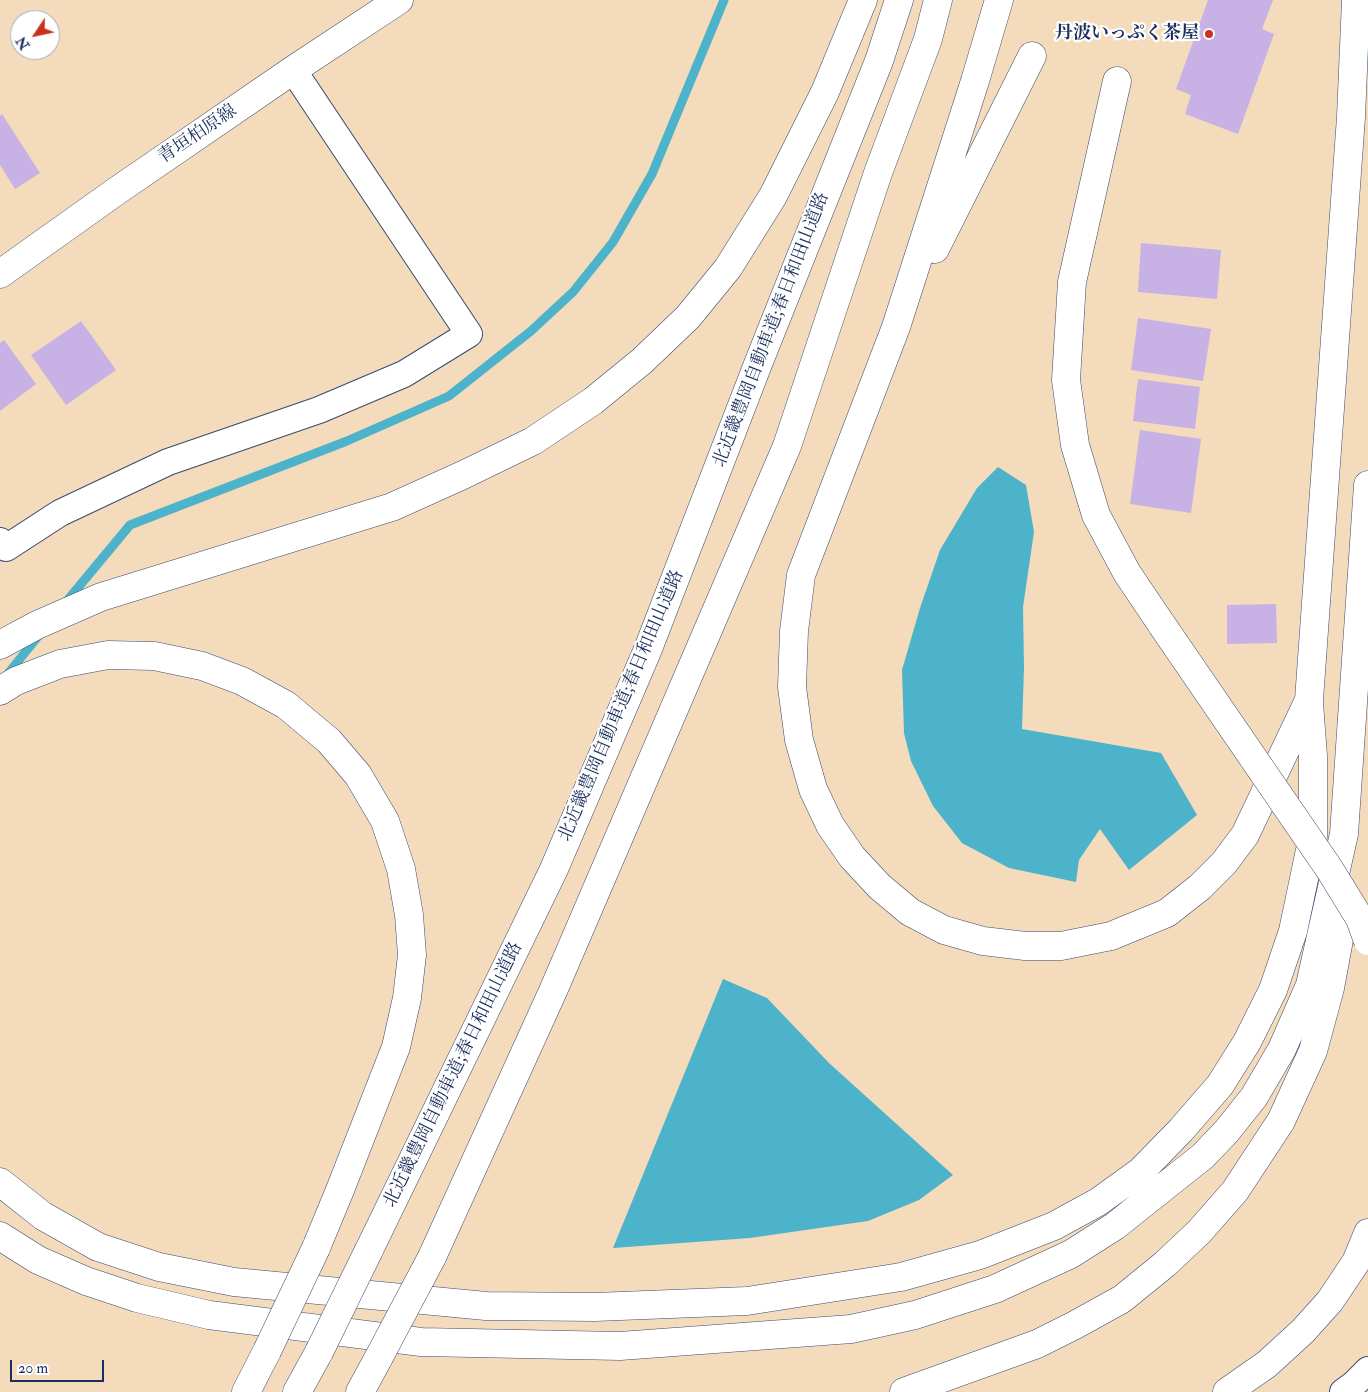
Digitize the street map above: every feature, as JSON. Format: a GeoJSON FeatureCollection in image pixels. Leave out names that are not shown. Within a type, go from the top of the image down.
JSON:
{"type":"FeatureCollection","features":[{"type":"Feature","properties":{"kind":"main road","name":"青垣柏原線"},"geometry":{"type":"LineString","coordinates":[[0,274],[118,190],[399,0]]}},
{"type":"Feature","properties":{"kind":"main road"},"geometry":{"type":"LineString","coordinates":[[0,645],[37,625],[102,597],[392,507],[533,441],[593,401],[642,361],[675,330],[728,268],[773,196],[826,92],[863,0]]}},
{"type":"Feature","properties":{"kind":"main road","name":"北近畿豊岡自動車道;春日和田山道路"},"geometry":{"type":"LineString","coordinates":[[297,1392],[319,1352],[554,869],[648,650],[755,373],[879,61],[899,0]]}},
{"type":"Feature","properties":{"kind":"main road"},"geometry":{"type":"LineString","coordinates":[[360,1392],[432,1257],[557,982],[787,446],[878,172],[928,39],[938,0]]}},
{"type":"Feature","properties":{"kind":"main road"},"geometry":{"type":"LineString","coordinates":[[999,0],[896,327],[801,575],[794,632],[792,687],[799,740],[813,789],[830,826],[852,857],[880,888],[910,912],[944,930],[983,941],[1025,946],[1061,946],[1111,936],[1167,913],[1224,863],[1245,834],[1309,700]]}},
{"type":"Feature","properties":{"kind":"main road"},"geometry":{"type":"LineString","coordinates":[[0,1182],[43,1216],[98,1247],[159,1266],[234,1282],[486,1306],[595,1307],[746,1301],[901,1277],[980,1255],[1054,1226],[1098,1202],[1141,1171],[1181,1130],[1220,1085],[1247,1042],[1273,990],[1293,932],[1313,836],[1313,756],[1309,700],[1351,117],[1356,0]]}},
{"type":"Feature","properties":{"kind":"main road"},"geometry":{"type":"LineString","coordinates":[[896,327],[1032,56]]}},
{"type":"Feature","properties":{"kind":"main road"},"geometry":{"type":"LineString","coordinates":[[1117,81],[1072,282],[1066,380],[1075,445],[1096,515],[1127,573],[1330,870],[1360,919],[1368,941]]}},
{"type":"Feature","properties":{"kind":"main road"},"geometry":{"type":"LineString","coordinates":[[904,1392],[1037,1344],[1122,1299],[1200,1232],[1235,1191],[1281,1121],[1313,1051],[1330,988],[1340,934],[1344,834],[1368,485]]}},
{"type":"Feature","properties":{"kind":"main road"},"geometry":{"type":"LineString","coordinates":[[0,692],[16,681],[60,664],[108,655],[154,656],[202,666],[242,681],[286,705],[329,742],[358,775],[385,821],[401,869],[409,916],[412,955],[407,998],[396,1047],[316,1248],[246,1392]]}},
{"type":"Feature","properties":{"kind":"main road"},"geometry":{"type":"LineString","coordinates":[[0,1236],[46,1263],[86,1282],[137,1298],[208,1314],[421,1342],[620,1346],[851,1329],[915,1315],[995,1289],[1071,1254],[1115,1226],[1203,1156],[1226,1132],[1254,1097],[1282,1049],[1310,985],[1344,834]]}},
{"type":"Feature","properties":{"kind":"main road"},"geometry":{"type":"LineString","coordinates":[[1226,1392],[1267,1364],[1330,1301],[1356,1262],[1368,1232]]}},
{"type":"Feature","properties":{"kind":"street"},"geometry":{"type":"LineString","coordinates":[[0,541],[6,548],[60,513],[168,462],[319,410],[404,374],[469,334],[293,70]]}},
{"type":"Feature","properties":{"kind":"street"},"geometry":{"type":"LineString","coordinates":[[1343,1392],[1368,1370]]}},
{"type":"Feature","properties":{"kind":"water"},"geometry":{"type":"Polygon","coordinates":[[[998,467],[1026,485],[1034,532],[1023,607],[1022,729],[1161,753],[1197,815],[1129,870],[1100,829],[1079,860],[1076,882],[1009,868],[962,843],[933,806],[911,761],[904,733],[902,670],[920,608],[940,550],[977,488],[998,467]]]}},
{"type":"Feature","properties":{"kind":"water"},"geometry":{"type":"Polygon","coordinates":[[[723,979],[767,998],[829,1063],[953,1175],[919,1200],[868,1221],[750,1238],[613,1248],[723,979]]]}},
{"type":"Feature","properties":{"kind":"building"},"geometry":{"type":"Polygon","coordinates":[[[1208,0],[1273,0],[1262,29],[1274,34],[1238,134],[1185,114],[1191,95],[1176,89],[1208,0]]]}},
{"type":"Feature","properties":{"kind":"building"},"geometry":{"type":"Polygon","coordinates":[[[2,114],[40,173],[15,189],[0,165],[0,116],[2,114]]]}},
{"type":"Feature","properties":{"kind":"building"},"geometry":{"type":"Polygon","coordinates":[[[1141,243],[1221,250],[1217,299],[1138,292],[1141,243]]]}},
{"type":"Feature","properties":{"kind":"building"},"geometry":{"type":"Polygon","coordinates":[[[1138,318],[1211,329],[1203,381],[1131,370],[1138,318]]]}},
{"type":"Feature","properties":{"kind":"building"},"geometry":{"type":"Polygon","coordinates":[[[81,321],[116,370],[66,405],[31,355],[81,321]]]}},
{"type":"Feature","properties":{"kind":"building"},"geometry":{"type":"Polygon","coordinates":[[[4,340],[36,384],[0,411],[0,343],[4,340]]]}},
{"type":"Feature","properties":{"kind":"building"},"geometry":{"type":"Polygon","coordinates":[[[1138,379],[1200,387],[1195,429],[1133,421],[1138,379]]]}},
{"type":"Feature","properties":{"kind":"building"},"geometry":{"type":"Polygon","coordinates":[[[1140,430],[1201,439],[1191,513],[1130,504],[1140,430]]]}},
{"type":"Feature","properties":{"kind":"building"},"geometry":{"type":"Polygon","coordinates":[[[1276,604],[1277,643],[1227,644],[1227,605],[1276,604]]]}},
{"type":"Feature","properties":{"kind":"waterway"},"geometry":{"type":"LineString","coordinates":[[66,602],[130,525],[347,441],[449,396],[531,331],[573,292],[613,242],[652,174],[724,0]]}},
{"type":"Feature","properties":{"kind":"waterway"},"geometry":{"type":"LineString","coordinates":[[6,676],[40,634]]}},
{"type":"Feature","properties":{"kind":"place","name":"丹波いっぷく茶屋"},"geometry":{"type":"Point","coordinates":[1209,34]}}]}
